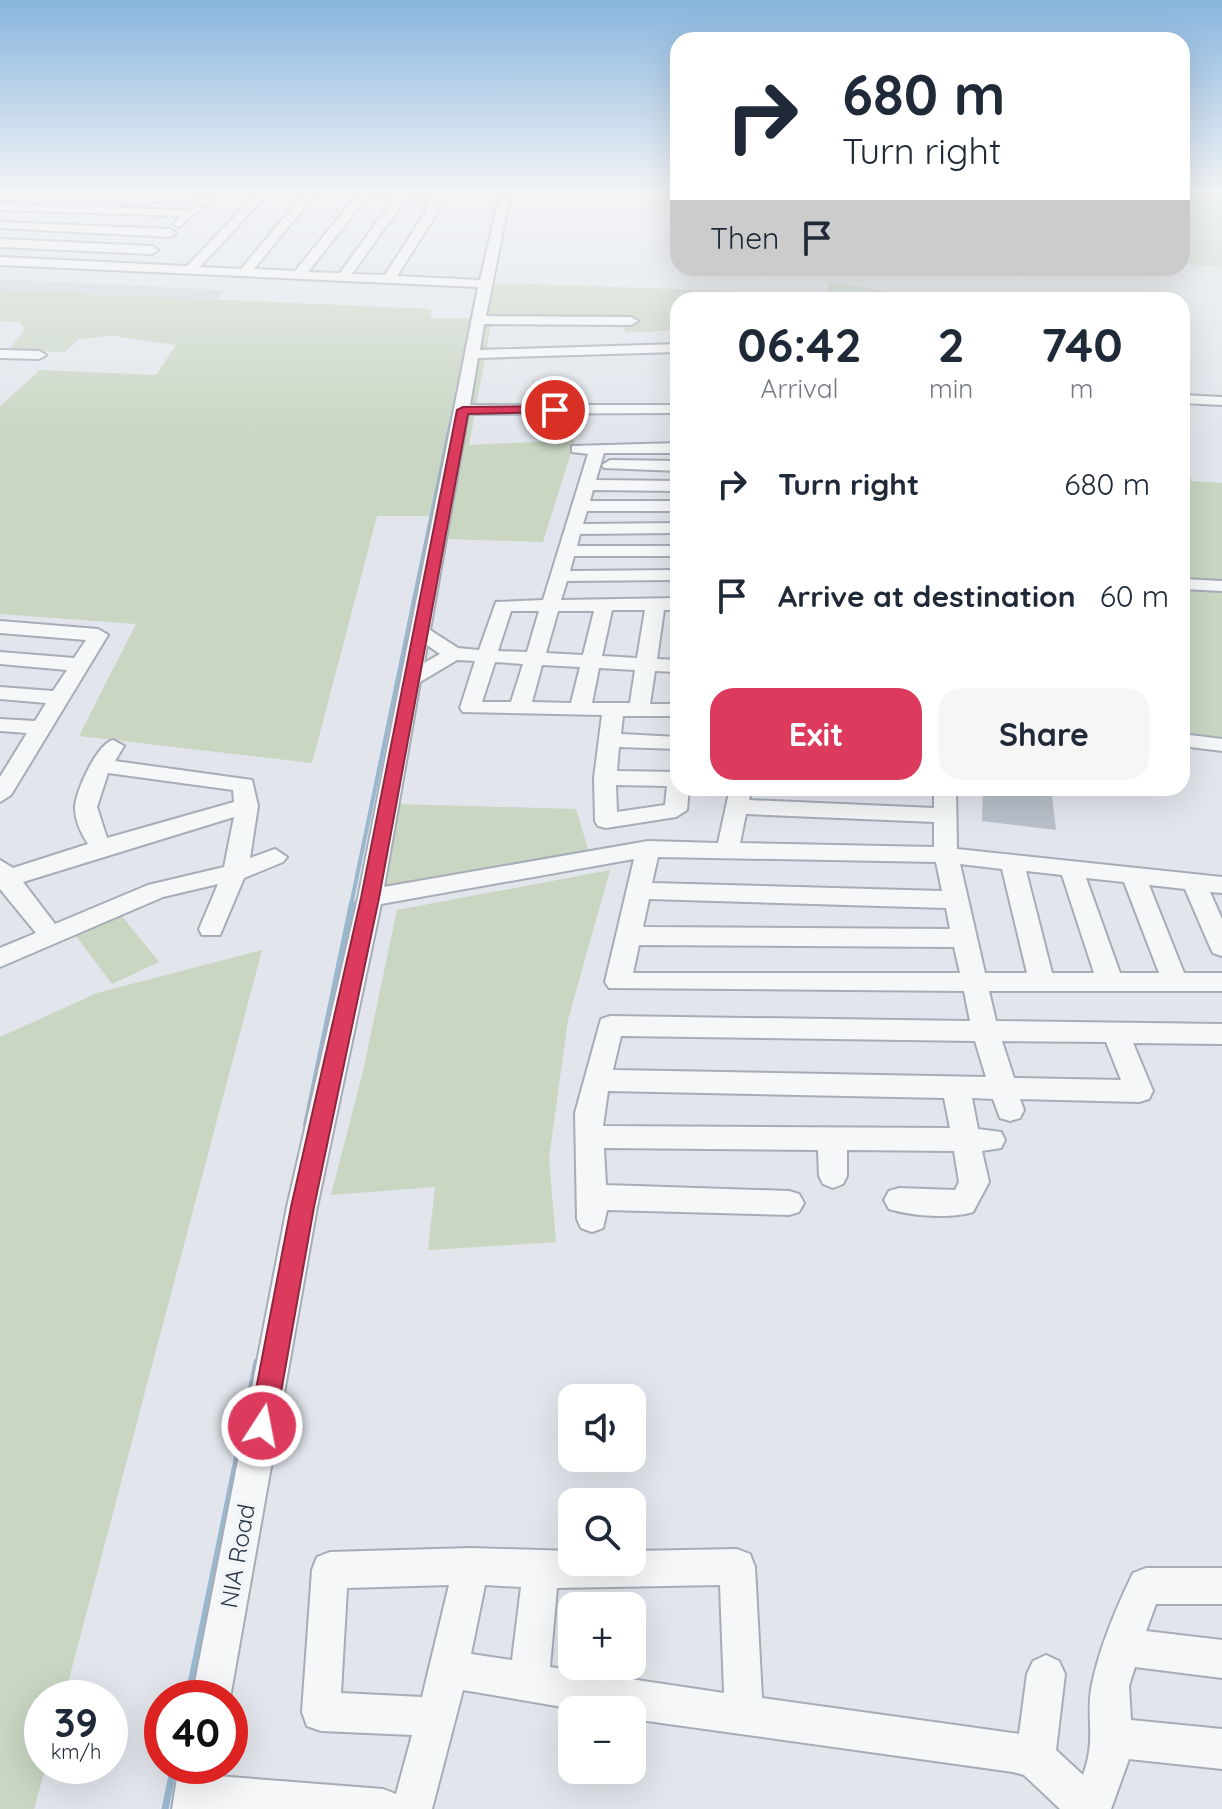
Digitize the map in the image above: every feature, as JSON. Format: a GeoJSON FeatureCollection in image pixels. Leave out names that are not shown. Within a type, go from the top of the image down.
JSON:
{"type":"FeatureCollection","features":[{"type":"Feature","properties":{"kind":"street"},"geometry":{"type":"LineString","coordinates":[[270,274],[485,284]]}},
{"type":"Feature","properties":{"kind":"street"},"geometry":{"type":"LineString","coordinates":[[343,278],[346,274]]}},
{"type":"Feature","properties":{"kind":"street"},"geometry":{"type":"LineString","coordinates":[[388,280],[392,274]]}},
{"type":"Feature","properties":{"kind":"street","name":"NIA Road"},"geometry":{"type":"LineString","coordinates":[[214,1680],[302,1207],[370,898],[419,631],[479,342],[487,274]]}},
{"type":"Feature","properties":{"kind":"street"},"geometry":{"type":"LineString","coordinates":[[479,342],[631,321]]}},
{"type":"Feature","properties":{"kind":"street"},"geometry":{"type":"LineString","coordinates":[[479,342],[624,338]]}},
{"type":"Feature","properties":{"kind":"street"},"geometry":{"type":"LineString","coordinates":[[479,342],[491,360],[670,349]]}},
{"type":"Feature","properties":{"kind":"street"},"geometry":{"type":"LineString","coordinates":[[0,354],[39,355]]}},
{"type":"Feature","properties":{"kind":"street"},"geometry":{"type":"LineString","coordinates":[[580,355],[670,360]]}},
{"type":"Feature","properties":{"kind":"street"},"geometry":{"type":"LineString","coordinates":[[1190,399],[1222,401]]}},
{"type":"Feature","properties":{"kind":"street"},"geometry":{"type":"LineString","coordinates":[[463,410],[670,409]]}},
{"type":"Feature","properties":{"kind":"street"},"geometry":{"type":"LineString","coordinates":[[589,455],[670,449]]}},
{"type":"Feature","properties":{"kind":"street"},"geometry":{"type":"LineString","coordinates":[[589,455],[670,465]]}},
{"type":"Feature","properties":{"kind":"street"},"geometry":{"type":"LineString","coordinates":[[520,707],[586,485],[589,455]]}},
{"type":"Feature","properties":{"kind":"street"},"geometry":{"type":"LineString","coordinates":[[586,485],[670,486]]}},
{"type":"Feature","properties":{"kind":"street"},"geometry":{"type":"LineString","coordinates":[[579,506],[670,506]]}},
{"type":"Feature","properties":{"kind":"street"},"geometry":{"type":"LineString","coordinates":[[573,529],[670,528]]}},
{"type":"Feature","properties":{"kind":"street"},"geometry":{"type":"LineString","coordinates":[[566,551],[670,551]]}},
{"type":"Feature","properties":{"kind":"street"},"geometry":{"type":"LineString","coordinates":[[558,576],[670,575]]}},
{"type":"Feature","properties":{"kind":"street"},"geometry":{"type":"LineString","coordinates":[[1190,584],[1222,586]]}},
{"type":"Feature","properties":{"kind":"street"},"geometry":{"type":"LineString","coordinates":[[670,604],[503,606],[470,708],[670,710]]}},
{"type":"Feature","properties":{"kind":"street"},"geometry":{"type":"LineString","coordinates":[[639,710],[655,605]]}},
{"type":"Feature","properties":{"kind":"street"},"geometry":{"type":"LineString","coordinates":[[580,709],[604,606]]}},
{"type":"Feature","properties":{"kind":"street"},"geometry":{"type":"LineString","coordinates":[[0,627],[98,635],[42,728],[8,771],[0,795]]}},
{"type":"Feature","properties":{"kind":"street"},"geometry":{"type":"LineString","coordinates":[[419,631],[453,654],[670,666]]}},
{"type":"Feature","properties":{"kind":"street"},"geometry":{"type":"LineString","coordinates":[[410,680],[453,654]]}},
{"type":"Feature","properties":{"kind":"street"},"geometry":{"type":"LineString","coordinates":[[0,658],[82,665]]}},
{"type":"Feature","properties":{"kind":"street"},"geometry":{"type":"LineString","coordinates":[[0,693],[61,698]]}},
{"type":"Feature","properties":{"kind":"street"},"geometry":{"type":"LineString","coordinates":[[613,710],[605,778],[606,821],[676,810],[677,796]]}},
{"type":"Feature","properties":{"kind":"street"},"geometry":{"type":"LineString","coordinates":[[0,725],[42,728]]}},
{"type":"Feature","properties":{"kind":"street"},"geometry":{"type":"LineString","coordinates":[[610,740],[670,743]]}},
{"type":"Feature","properties":{"kind":"street"},"geometry":{"type":"LineString","coordinates":[[1190,741],[1222,745]]}},
{"type":"Feature","properties":{"kind":"street"},"geometry":{"type":"LineString","coordinates":[[101,847],[86,826],[84,801],[108,756],[244,785],[247,806],[237,872],[211,929]]}},
{"type":"Feature","properties":{"kind":"street"},"geometry":{"type":"LineString","coordinates":[[605,778],[670,781]]}},
{"type":"Feature","properties":{"kind":"street"},"geometry":{"type":"LineString","coordinates":[[945,796],[946,855],[985,1030],[1007,1099]]}},
{"type":"Feature","properties":{"kind":"street"},"geometry":{"type":"LineString","coordinates":[[727,852],[738,798],[944,815]]}},
{"type":"Feature","properties":{"kind":"street"},"geometry":{"type":"LineString","coordinates":[[51,936],[2,876],[247,806]]}},
{"type":"Feature","properties":{"kind":"street"},"geometry":{"type":"LineString","coordinates":[[370,898],[648,849],[946,855],[1222,885]]}},
{"type":"Feature","properties":{"kind":"street"},"geometry":{"type":"LineString","coordinates":[[648,849],[618,982],[1222,982]]}},
{"type":"Feature","properties":{"kind":"street"},"geometry":{"type":"LineString","coordinates":[[0,958],[156,891],[237,872],[275,857]]}},
{"type":"Feature","properties":{"kind":"street"},"geometry":{"type":"LineString","coordinates":[[1011,860],[1042,982]]}},
{"type":"Feature","properties":{"kind":"street"},"geometry":{"type":"LineString","coordinates":[[1071,867],[1110,982]]}},
{"type":"Feature","properties":{"kind":"street"},"geometry":{"type":"LineString","coordinates":[[1133,874],[1175,982]]}},
{"type":"Feature","properties":{"kind":"street"},"geometry":{"type":"LineString","coordinates":[[1193,881],[1222,947]]}},
{"type":"Feature","properties":{"kind":"street"},"geometry":{"type":"LineString","coordinates":[[639,891],[957,900]]}},
{"type":"Feature","properties":{"kind":"street"},"geometry":{"type":"LineString","coordinates":[[629,936],[965,938]]}},
{"type":"Feature","properties":{"kind":"street"},"geometry":{"type":"LineString","coordinates":[[789,1203],[592,1208],[589,1113],[610,1026],[1222,1034]]}},
{"type":"Feature","properties":{"kind":"street"},"geometry":{"type":"LineString","coordinates":[[597,1080],[956,1087],[1007,1099],[1139,1091],[1115,1031]]}},
{"type":"Feature","properties":{"kind":"street"},"geometry":{"type":"LineString","coordinates":[[899,1200],[963,1203],[974,1182],[979,1140],[956,1087]]}},
{"type":"Feature","properties":{"kind":"street"},"geometry":{"type":"LineString","coordinates":[[589,1137],[979,1140]]}},
{"type":"Feature","properties":{"kind":"street"},"geometry":{"type":"LineString","coordinates":[[832,1139],[833,1176]]}},
{"type":"Feature","properties":{"kind":"street"},"geometry":{"type":"LineString","coordinates":[[412,1809],[449,1669],[471,1566]]}},
{"type":"Feature","properties":{"kind":"street"},"geometry":{"type":"LineString","coordinates":[[436,1717],[321,1712],[330,1570],[471,1566],[541,1570],[737,1567],[744,1716]]}},
{"type":"Feature","properties":{"kind":"street"},"geometry":{"type":"LineString","coordinates":[[529,1682],[541,1570]]}},
{"type":"Feature","properties":{"kind":"street"},"geometry":{"type":"LineString","coordinates":[[449,1669],[744,1716],[1013,1752],[1035,1758],[1090,1809],[1112,1751],[1110,1686],[1146,1586],[1222,1586]]}},
{"type":"Feature","properties":{"kind":"street"},"geometry":{"type":"LineString","coordinates":[[1122,1647],[1222,1659]]}},
{"type":"Feature","properties":{"kind":"street"},"geometry":{"type":"LineString","coordinates":[[1035,1758],[1046,1674]]}},
{"type":"Feature","properties":{"kind":"street"},"geometry":{"type":"LineString","coordinates":[[1112,1738],[1222,1749]]}},
{"type":"Feature","properties":{"kind":"street"},"geometry":{"type":"LineString","coordinates":[[194,1790],[280,1804],[383,1809]]}},
{"type":"Feature","properties":{"kind":"shaded area"},"geometry":{"type":"Polygon","coordinates":[[[0,279],[226,290],[189,325],[0,321],[0,279]]]}},
{"type":"Feature","properties":{"kind":"green space"},"geometry":{"type":"Polygon","coordinates":[[[828,282],[893,292],[827,292],[828,282]]]}},
{"type":"Feature","properties":{"kind":"green space"},"geometry":{"type":"Polygon","coordinates":[[[498,283],[767,292],[670,292],[670,330],[626,333],[619,321],[492,319],[469,445],[575,440],[543,542],[445,539],[448,516],[377,516],[312,763],[79,736],[136,624],[0,614],[0,406],[40,370],[156,375],[176,345],[113,336],[79,339],[65,352],[8,351],[25,329],[19,322],[0,321],[0,290],[431,309],[430,318],[486,318],[491,286],[498,283]]]}},
{"type":"Feature","properties":{"kind":"green space"},"geometry":{"type":"Polygon","coordinates":[[[1190,475],[1192,481],[1222,483],[1222,741],[1190,735],[1190,475]]]}},
{"type":"Feature","properties":{"kind":"green space"},"geometry":{"type":"Polygon","coordinates":[[[398,804],[576,809],[589,852],[378,890],[398,804]]]}},
{"type":"Feature","properties":{"kind":"green space"},"geometry":{"type":"Polygon","coordinates":[[[610,870],[568,1020],[549,1158],[556,1242],[428,1250],[435,1187],[331,1195],[363,1071],[397,910],[610,870]]]}},
{"type":"Feature","properties":{"kind":"green space"},"geometry":{"type":"Polygon","coordinates":[[[121,915],[159,962],[112,984],[76,936],[121,915]]]}},
{"type":"Feature","properties":{"kind":"green space"},"geometry":{"type":"Polygon","coordinates":[[[262,950],[69,1680],[24,1680],[24,1784],[41,1784],[34,1809],[0,1809],[0,1037],[97,993],[262,950]]]}},
{"type":"Feature","properties":{"kind":"building"},"geometry":{"type":"Polygon","coordinates":[[[983,796],[1052,796],[1056,830],[982,821],[983,796]]]}},
{"type":"Feature","properties":{"kind":"waterway"},"geometry":{"type":"LineString","coordinates":[[413,602],[453,410]]}},
{"type":"Feature","properties":{"kind":"waterway"},"geometry":{"type":"LineString","coordinates":[[351,905],[414,600]]}},
{"type":"Feature","properties":{"kind":"waterway"},"geometry":{"type":"LineString","coordinates":[[306,1125],[352,903]]}},
{"type":"Feature","properties":{"kind":"waterway"},"geometry":{"type":"LineString","coordinates":[[192,1680],[257,1362]]}},
{"type":"Feature","properties":{"kind":"waterway"},"geometry":{"type":"LineString","coordinates":[[165,1809],[170,1784]]}},
{"type":"Feature","properties":{"kind":"route"},"geometry":{"type":"LineString","coordinates":[[262,1426],[302,1207],[370,898],[463,410],[555,410]]}}]}
